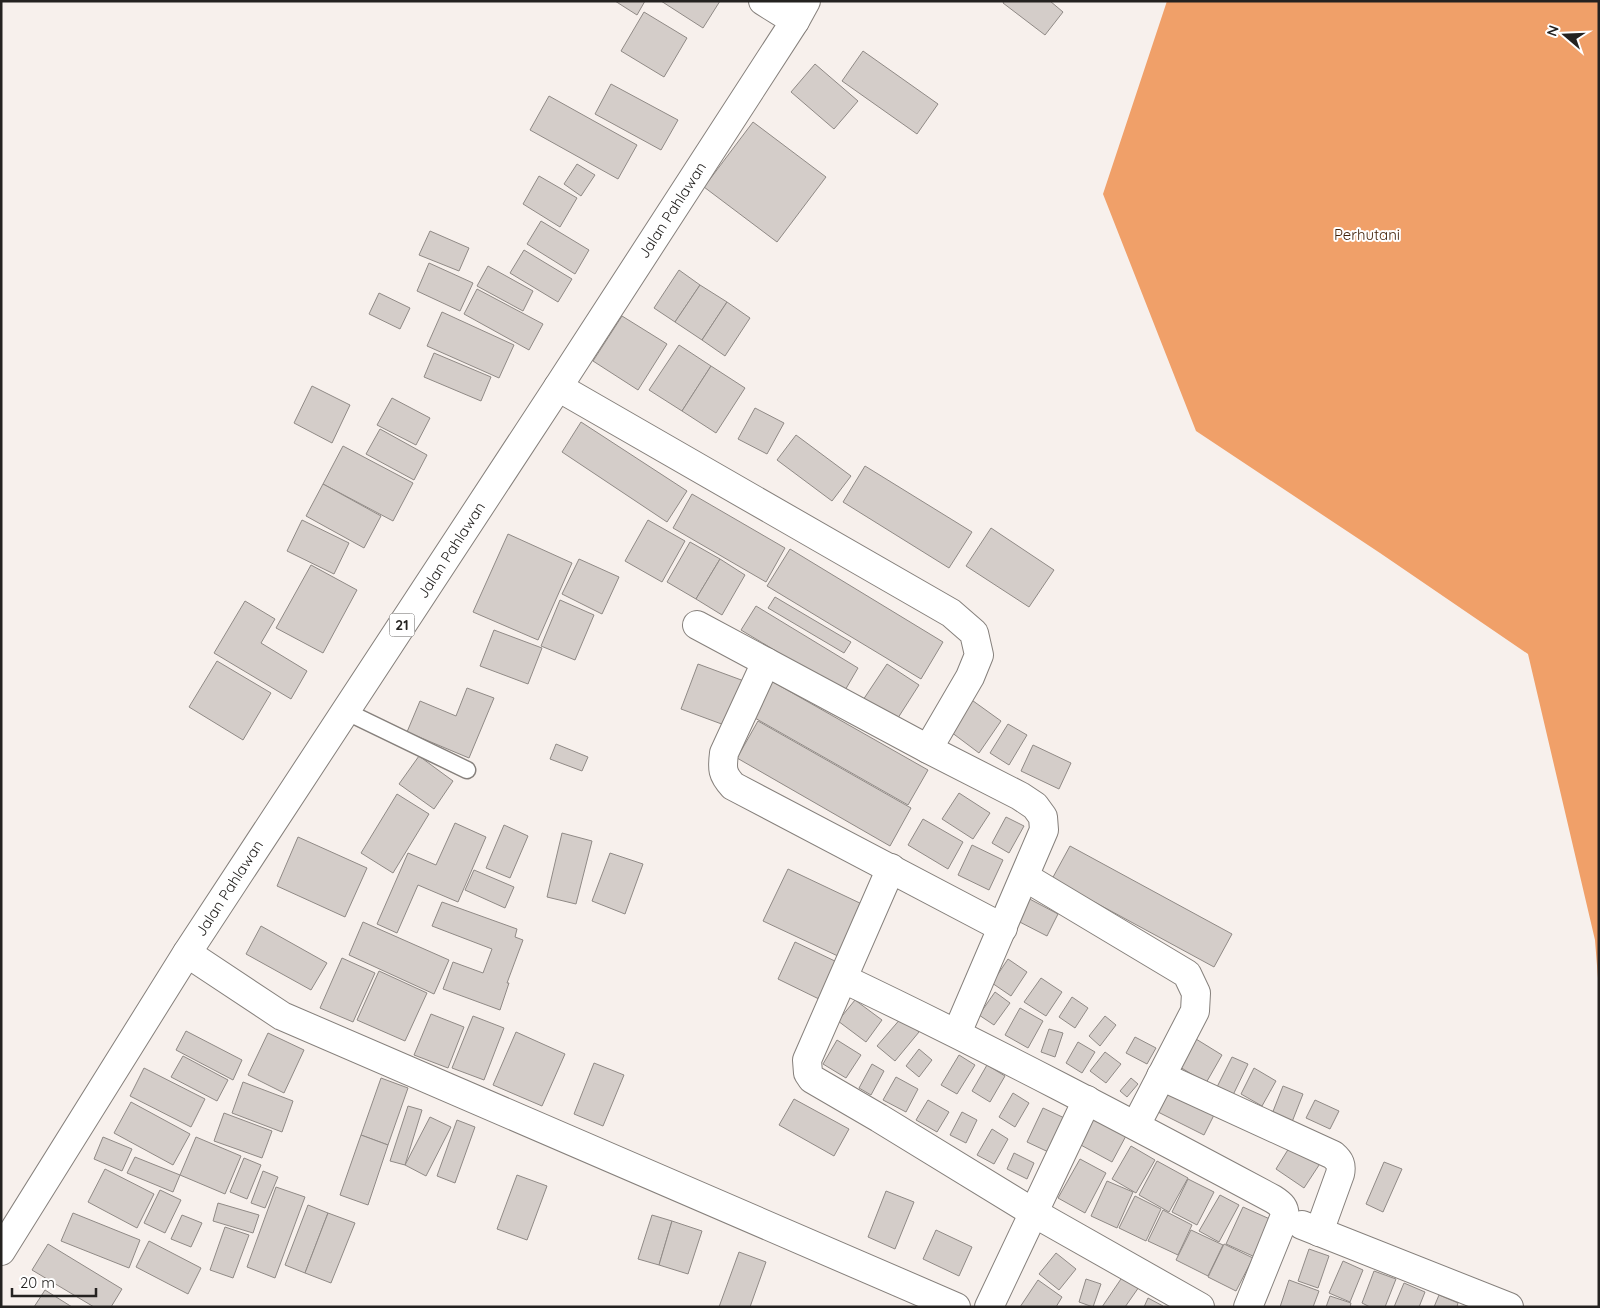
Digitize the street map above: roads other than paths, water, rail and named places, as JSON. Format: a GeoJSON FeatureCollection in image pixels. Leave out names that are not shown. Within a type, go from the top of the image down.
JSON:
{"type":"FeatureCollection","features":[{"type":"Feature","properties":{"kind":"main road"},"geometry":{"type":"LineString","coordinates":[[764,1],[800,11]]}},
{"type":"Feature","properties":{"kind":"main road","name":"Jalan Pahlawan"},"geometry":{"type":"LineString","coordinates":[[1,1251],[187,953],[558,387],[800,11]]}},
{"type":"Feature","properties":{"kind":"main road"},"geometry":{"type":"LineString","coordinates":[[558,387],[951,613],[974,632],[979,655],[970,677],[928,749]]}},
{"type":"Feature","properties":{"kind":"main road"},"geometry":{"type":"LineString","coordinates":[[697,625],[928,749],[1020,796],[1035,806],[1043,817],[1044,830],[957,1033]]}},
{"type":"Feature","properties":{"kind":"main road"},"geometry":{"type":"LineString","coordinates":[[766,662],[724,753],[722,766],[725,777],[734,786],[1003,928]]}},
{"type":"Feature","properties":{"kind":"main road"},"geometry":{"type":"LineString","coordinates":[[891,868],[807,1060],[808,1074],[812,1079],[1034,1213],[1200,1307]]}},
{"type":"Feature","properties":{"kind":"main road"},"geometry":{"type":"LineString","coordinates":[[1025,877],[1187,974],[1196,993],[1195,1011],[1136,1125]]}},
{"type":"Feature","properties":{"kind":"main road"},"geometry":{"type":"LineString","coordinates":[[187,953],[282,1016],[956,1307]]}},
{"type":"Feature","properties":{"kind":"main road"},"geometry":{"type":"LineString","coordinates":[[844,979],[957,1033],[1136,1125],[1283,1206],[1284,1218],[1248,1307]]}},
{"type":"Feature","properties":{"kind":"main road"},"geometry":{"type":"LineString","coordinates":[[1161,1076],[1334,1155],[1342,1166],[1319,1232]]}},
{"type":"Feature","properties":{"kind":"main road"},"geometry":{"type":"LineString","coordinates":[[989,1307],[1087,1100]]}},
{"type":"Feature","properties":{"kind":"main road"},"geometry":{"type":"LineString","coordinates":[[1284,1218],[1509,1307]]}},
{"type":"Feature","properties":{"kind":"lane"},"geometry":{"type":"LineString","coordinates":[[345,711],[466,770]]}},
{"type":"Feature","properties":{"kind":"park label","name":"Perhutani"},"geometry":{"type":"Point","coordinates":[1367,234]}}]}
